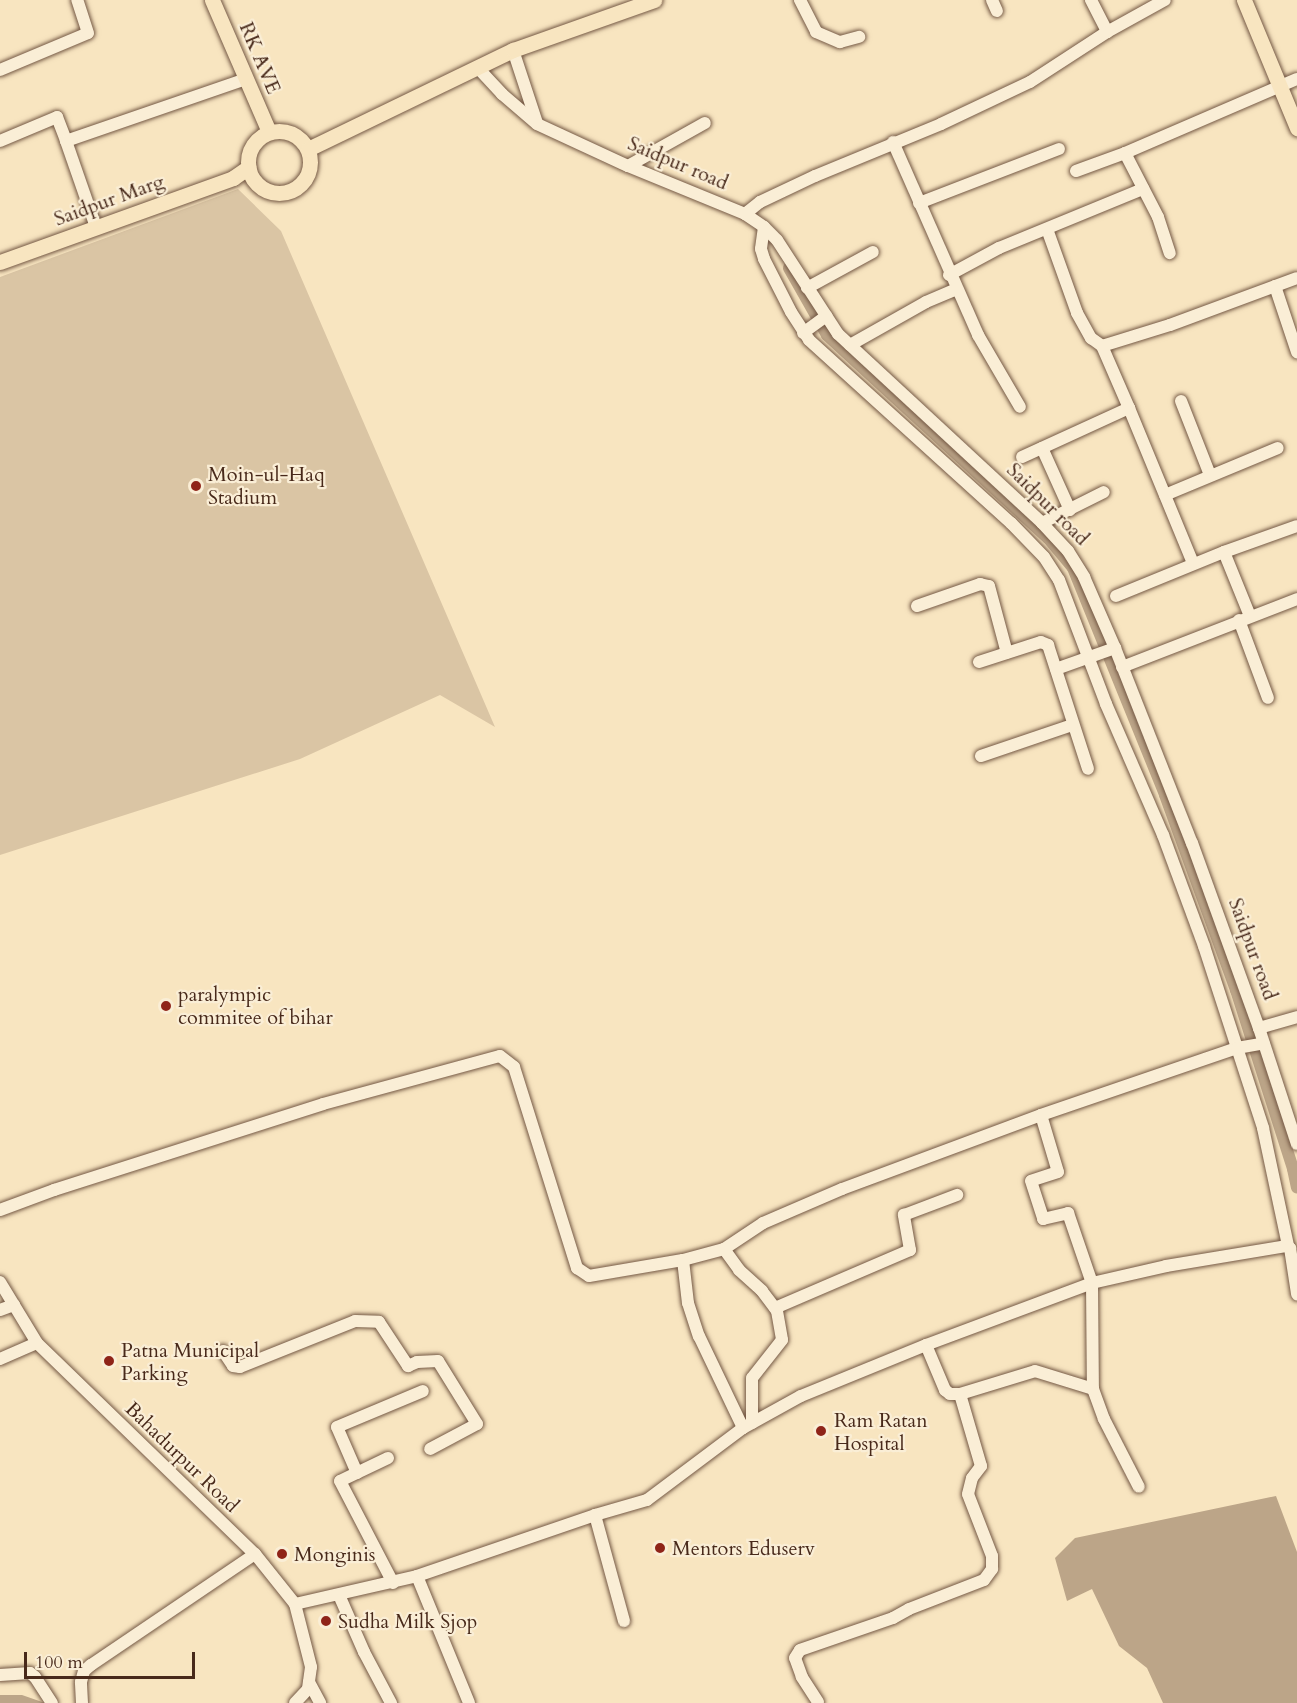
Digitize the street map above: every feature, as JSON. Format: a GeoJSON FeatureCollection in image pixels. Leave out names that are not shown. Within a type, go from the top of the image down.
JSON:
{"type":"FeatureCollection","features":[{"type":"Feature","properties":{"kind":"main road","name":"RK AVE"},"geometry":{"type":"LineString","coordinates":[[212,0],[269,132]]}},
{"type":"Feature","properties":{"kind":"main road"},"geometry":{"type":"LineString","coordinates":[[308,149],[513,50],[654,0]]}},
{"type":"Feature","properties":{"kind":"main road"},"geometry":{"type":"LineString","coordinates":[[1244,0],[1297,128]]}},
{"type":"Feature","properties":{"kind":"main road"},"geometry":{"type":"LineString","coordinates":[[233,178],[256,182],[274,193],[291,192],[304,182],[310,166],[308,149],[298,137],[284,131],[269,132],[259,138],[251,148],[249,167],[256,182]]}},
{"type":"Feature","properties":{"kind":"main road"},"geometry":{"type":"LineString","coordinates":[[233,178],[249,167]]}},
{"type":"Feature","properties":{"kind":"main road","name":"Saidpur Marg"},"geometry":{"type":"LineString","coordinates":[[0,262],[233,178]]}},
{"type":"Feature","properties":{"kind":"street"},"geometry":{"type":"LineString","coordinates":[[0,70],[88,33],[77,0]]}},
{"type":"Feature","properties":{"kind":"street"},"geometry":{"type":"LineString","coordinates":[[800,0],[816,32],[840,42],[859,37]]}},
{"type":"Feature","properties":{"kind":"street"},"geometry":{"type":"LineString","coordinates":[[1091,0],[1107,32]]}},
{"type":"Feature","properties":{"kind":"street"},"geometry":{"type":"LineString","coordinates":[[746,214],[760,202],[893,142],[941,124],[1030,82],[1107,32],[1161,1]]}},
{"type":"Feature","properties":{"kind":"street"},"geometry":{"type":"LineString","coordinates":[[513,50],[537,124]]}},
{"type":"Feature","properties":{"kind":"street","name":"Saidpur road"},"geometry":{"type":"LineString","coordinates":[[477,67],[502,94],[537,124],[628,166],[746,214],[764,227],[777,240],[823,318],[1042,523],[1061,545],[1084,577],[1192,843],[1259,1028],[1261,1043],[1297,1144]]}},
{"type":"Feature","properties":{"kind":"street"},"geometry":{"type":"LineString","coordinates":[[66,141],[246,79]]}},
{"type":"Feature","properties":{"kind":"street"},"geometry":{"type":"LineString","coordinates":[[1076,171],[1125,153],[1297,79]]}},
{"type":"Feature","properties":{"kind":"street"},"geometry":{"type":"LineString","coordinates":[[0,141],[57,117],[96,227]]}},
{"type":"Feature","properties":{"kind":"street"},"geometry":{"type":"LineString","coordinates":[[628,166],[705,123]]}},
{"type":"Feature","properties":{"kind":"street"},"geometry":{"type":"LineString","coordinates":[[893,142],[949,275],[978,336],[1020,406]]}},
{"type":"Feature","properties":{"kind":"street"},"geometry":{"type":"LineString","coordinates":[[919,203],[1059,149]]}},
{"type":"Feature","properties":{"kind":"street"},"geometry":{"type":"LineString","coordinates":[[1125,153],[1158,217],[1170,253]]}},
{"type":"Feature","properties":{"kind":"street"},"geometry":{"type":"LineString","coordinates":[[949,275],[999,248],[1143,189]]}},
{"type":"Feature","properties":{"kind":"street"},"geometry":{"type":"LineString","coordinates":[[764,227],[761,249],[764,259],[806,330],[1046,556],[1065,593],[1093,657],[1162,835],[1239,1048],[1269,1151],[1292,1246],[1297,1294]]}},
{"type":"Feature","properties":{"kind":"street"},"geometry":{"type":"LineString","coordinates":[[1047,229],[1077,313],[1091,338],[1102,346],[1193,563]]}},
{"type":"Feature","properties":{"kind":"street"},"geometry":{"type":"LineString","coordinates":[[807,288],[873,252]]}},
{"type":"Feature","properties":{"kind":"street"},"geometry":{"type":"LineString","coordinates":[[1102,346],[1170,325],[1297,278]]}},
{"type":"Feature","properties":{"kind":"street"},"geometry":{"type":"LineString","coordinates":[[1275,286],[1297,352]]}},
{"type":"Feature","properties":{"kind":"street"},"geometry":{"type":"LineString","coordinates":[[850,345],[926,302],[956,289]]}},
{"type":"Feature","properties":{"kind":"street"},"geometry":{"type":"LineString","coordinates":[[806,330],[823,318]]}},
{"type":"Feature","properties":{"kind":"street"},"geometry":{"type":"LineString","coordinates":[[1181,401],[1210,475]]}},
{"type":"Feature","properties":{"kind":"street"},"geometry":{"type":"LineString","coordinates":[[1022,457],[1129,408]]}},
{"type":"Feature","properties":{"kind":"street"},"geometry":{"type":"LineString","coordinates":[[1042,447],[1070,510]]}},
{"type":"Feature","properties":{"kind":"street"},"geometry":{"type":"LineString","coordinates":[[1165,495],[1278,448]]}},
{"type":"Feature","properties":{"kind":"street"},"geometry":{"type":"LineString","coordinates":[[1042,523],[1104,492]]}},
{"type":"Feature","properties":{"kind":"street"},"geometry":{"type":"LineString","coordinates":[[1116,596],[1193,563],[1297,526]]}},
{"type":"Feature","properties":{"kind":"street"},"geometry":{"type":"LineString","coordinates":[[1046,556],[1061,545]]}},
{"type":"Feature","properties":{"kind":"street"},"geometry":{"type":"LineString","coordinates":[[1224,552],[1268,698]]}},
{"type":"Feature","properties":{"kind":"street"},"geometry":{"type":"LineString","coordinates":[[917,606],[980,584],[989,586],[1007,653]]}},
{"type":"Feature","properties":{"kind":"street"},"geometry":{"type":"LineString","coordinates":[[1122,667],[1297,599]]}},
{"type":"Feature","properties":{"kind":"street"},"geometry":{"type":"LineString","coordinates":[[979,662],[1045,643],[1056,669],[1072,725],[1088,769]]}},
{"type":"Feature","properties":{"kind":"street"},"geometry":{"type":"LineString","coordinates":[[1056,669],[1113,649]]}},
{"type":"Feature","properties":{"kind":"street"},"geometry":{"type":"LineString","coordinates":[[981,756],[1072,725]]}},
{"type":"Feature","properties":{"kind":"street"},"geometry":{"type":"LineString","coordinates":[[1259,1028],[1297,1017]]}},
{"type":"Feature","properties":{"kind":"street"},"geometry":{"type":"LineString","coordinates":[[0,1210],[54,1190],[323,1104],[500,1056],[513,1067],[577,1268],[589,1276],[683,1260],[724,1249],[763,1223],[842,1189],[1041,1115],[1239,1048],[1261,1043]]}},
{"type":"Feature","properties":{"kind":"street"},"geometry":{"type":"LineString","coordinates":[[1041,1115],[1058,1172],[1031,1181],[1044,1220],[1068,1213],[1092,1283],[1093,1389],[1104,1419],[1138,1487]]}},
{"type":"Feature","properties":{"kind":"street"},"geometry":{"type":"LineString","coordinates":[[775,1308],[910,1250],[904,1215],[957,1195]]}},
{"type":"Feature","properties":{"kind":"street"},"geometry":{"type":"LineString","coordinates":[[295,1703],[308,1689],[311,1667],[295,1604],[417,1576],[647,1500],[748,1426],[829,1383],[1092,1283],[1166,1266],[1292,1246]]}},
{"type":"Feature","properties":{"kind":"street"},"geometry":{"type":"LineString","coordinates":[[724,1249],[739,1270],[762,1291],[775,1308],[782,1340],[752,1378],[748,1426]]}},
{"type":"Feature","properties":{"kind":"street"},"geometry":{"type":"LineString","coordinates":[[683,1260],[688,1303],[699,1336],[748,1426]]}},
{"type":"Feature","properties":{"kind":"street","name":"Bahadurpur Road"},"geometry":{"type":"LineString","coordinates":[[0,1282],[37,1343],[255,1554],[295,1604]]}},
{"type":"Feature","properties":{"kind":"street"},"geometry":{"type":"LineString","coordinates":[[0,1310],[14,1305]]}},
{"type":"Feature","properties":{"kind":"street"},"geometry":{"type":"LineString","coordinates":[[223,1350],[233,1366],[240,1367],[355,1321],[379,1322],[408,1366],[417,1362],[438,1361],[448,1372],[477,1424],[430,1449]]}},
{"type":"Feature","properties":{"kind":"street"},"geometry":{"type":"LineString","coordinates":[[0,1359],[37,1343]]}},
{"type":"Feature","properties":{"kind":"street"},"geometry":{"type":"LineString","coordinates":[[926,1345],[945,1390],[950,1394],[960,1394],[1035,1371],[1093,1389]]}},
{"type":"Feature","properties":{"kind":"street"},"geometry":{"type":"LineString","coordinates":[[357,1473],[337,1427],[423,1391]]}},
{"type":"Feature","properties":{"kind":"street"},"geometry":{"type":"LineString","coordinates":[[818,1702],[802,1677],[795,1658],[800,1650],[893,1618],[909,1609],[984,1580],[992,1569],[992,1556],[968,1494],[972,1478],[981,1466],[960,1394]]}},
{"type":"Feature","properties":{"kind":"street"},"geometry":{"type":"LineString","coordinates":[[388,1458],[340,1481],[393,1583]]}},
{"type":"Feature","properties":{"kind":"street"},"geometry":{"type":"LineString","coordinates":[[596,1515],[624,1622]]}},
{"type":"Feature","properties":{"kind":"street"},"geometry":{"type":"LineString","coordinates":[[82,1703],[81,1682],[84,1671],[255,1554]]}},
{"type":"Feature","properties":{"kind":"street"},"geometry":{"type":"LineString","coordinates":[[417,1576],[469,1703]]}},
{"type":"Feature","properties":{"kind":"street"},"geometry":{"type":"LineString","coordinates":[[339,1595],[363,1652],[391,1703]]}},
{"type":"Feature","properties":{"kind":"street"},"geometry":{"type":"LineString","coordinates":[[0,1675],[30,1673],[52,1703]]}},
{"type":"Feature","properties":{"kind":"street"},"geometry":{"type":"LineString","coordinates":[[309,1682],[321,1703]]}},
{"type":"Feature","properties":{"kind":"shaded area","name":"Moin-ul-Haq Stadium"},"geometry":{"type":"Polygon","coordinates":[[[238,189],[281,231],[495,727],[440,695],[300,759],[0,855],[0,277],[238,189]]]}},
{"type":"Feature","properties":{"kind":"shaded area"},"geometry":{"type":"Polygon","coordinates":[[[1276,1496],[1297,1552],[1297,1703],[1163,1703],[1147,1668],[1119,1646],[1092,1589],[1067,1601],[1055,1558],[1075,1538],[1276,1496]]]}},
{"type":"Feature","properties":{"kind":"shaded area"},"geometry":{"type":"Polygon","coordinates":[[[0,1695],[22,1695],[45,1703],[0,1703],[0,1695]]]}},
{"type":"Feature","properties":{"kind":"waterway"},"geometry":{"type":"LineString","coordinates":[[789,268],[827,335],[1048,538],[1073,568],[1165,795],[1236,990],[1297,1188]]}},
{"type":"Feature","properties":{"kind":"place","name":"Moin-ul-Haq Stadium"},"geometry":{"type":"Point","coordinates":[196,486]}},
{"type":"Feature","properties":{"kind":"place","name":"paralympic commitee of bihar"},"geometry":{"type":"Point","coordinates":[166,1006]}},
{"type":"Feature","properties":{"kind":"place","name":"Patna Municipal Parking"},"geometry":{"type":"Point","coordinates":[109,1361]}},
{"type":"Feature","properties":{"kind":"place","name":"Ram Ratan Hospital"},"geometry":{"type":"Point","coordinates":[821,1431]}},
{"type":"Feature","properties":{"kind":"place","name":"Mentors Eduserv"},"geometry":{"type":"Point","coordinates":[660,1548]}},
{"type":"Feature","properties":{"kind":"place","name":"Monginis"},"geometry":{"type":"Point","coordinates":[282,1554]}},
{"type":"Feature","properties":{"kind":"place","name":"Sudha Milk Sjop"},"geometry":{"type":"Point","coordinates":[326,1621]}}]}
